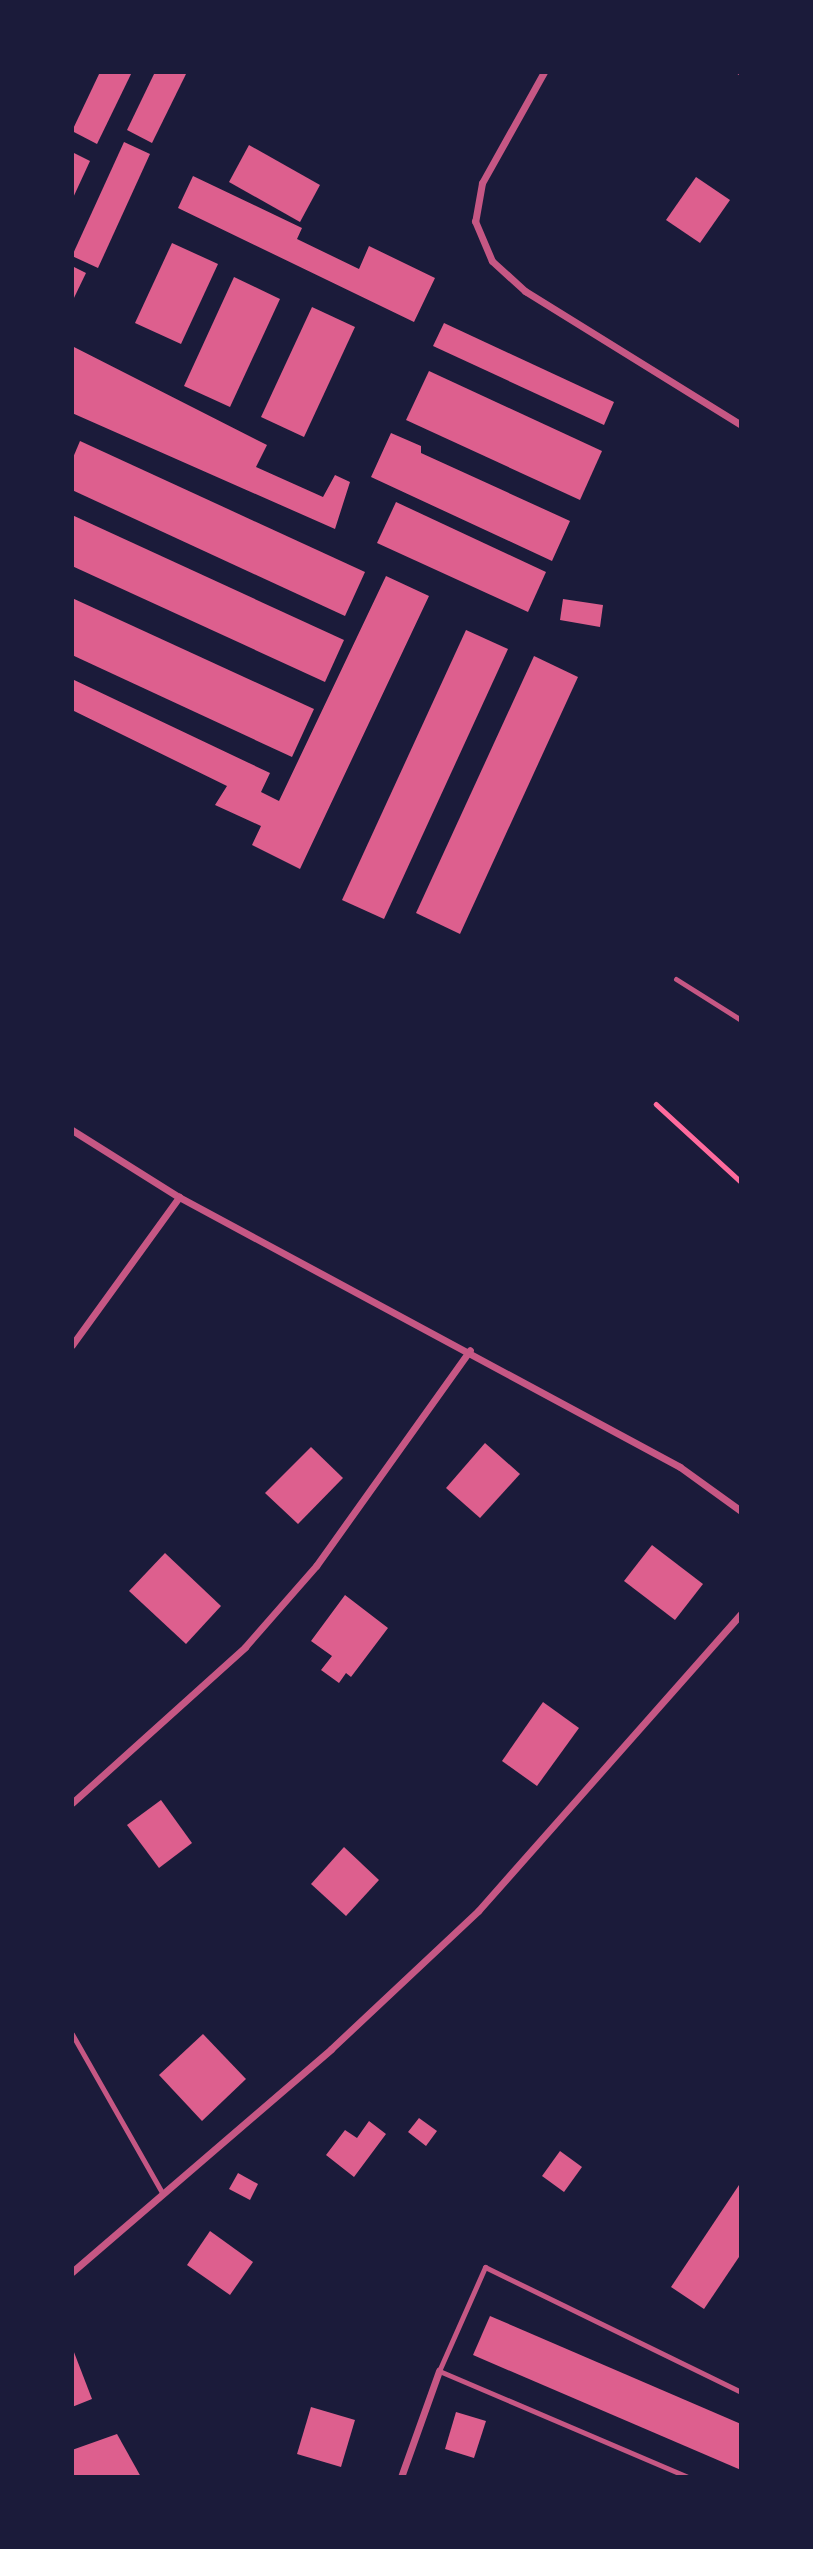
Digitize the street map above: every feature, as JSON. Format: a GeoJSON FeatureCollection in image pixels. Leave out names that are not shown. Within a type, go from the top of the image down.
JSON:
{"type":"FeatureCollection","features":[{"type":"Feature","properties":{"kind":"street"},"geometry":{"type":"LineString","coordinates":[[544,72],[482,183],[475,221],[492,261],[525,291],[741,425]]}},
{"type":"Feature","properties":{"kind":"street"},"geometry":{"type":"LineString","coordinates":[[72,1130],[179,1197],[470,1350],[680,1467],[741,1511]]}},
{"type":"Feature","properties":{"kind":"street"},"geometry":{"type":"LineString","coordinates":[[72,1345],[179,1197]]}},
{"type":"Feature","properties":{"kind":"street"},"geometry":{"type":"LineString","coordinates":[[72,1803],[245,1647],[316,1566],[470,1350]]}},
{"type":"Feature","properties":{"kind":"street"},"geometry":{"type":"LineString","coordinates":[[72,2272],[163,2194],[478,1911],[741,1614]]}},
{"type":"Feature","properties":{"kind":"street"},"geometry":{"type":"LineString","coordinates":[[401,2477],[439,2371]]}},
{"type":"Feature","properties":{"kind":"lane"},"geometry":{"type":"LineString","coordinates":[[676,979],[741,1020]]}},
{"type":"Feature","properties":{"kind":"lane"},"geometry":{"type":"LineString","coordinates":[[72,2034],[163,2194]]}},
{"type":"Feature","properties":{"kind":"lane"},"geometry":{"type":"LineString","coordinates":[[688,2477],[439,2371],[485,2267],[741,2392]]}},
{"type":"Feature","properties":{"kind":"path"},"geometry":{"type":"LineString","coordinates":[[656,1104],[741,1182]]}},
{"type":"Feature","properties":{"kind":"building"},"geometry":{"type":"Polygon","coordinates":[[[100,72],[132,72],[97,144],[72,131],[100,72]]]}},
{"type":"Feature","properties":{"kind":"building"},"geometry":{"type":"Polygon","coordinates":[[[155,72],[187,72],[152,143],[127,130],[155,72]]]}},
{"type":"Feature","properties":{"kind":"building"},"geometry":{"type":"Polygon","coordinates":[[[124,142],[150,154],[98,268],[72,256],[124,142]]]}},
{"type":"Feature","properties":{"kind":"building"},"geometry":{"type":"Polygon","coordinates":[[[249,145],[320,185],[300,222],[229,182],[249,145]]]}},
{"type":"Feature","properties":{"kind":"building"},"geometry":{"type":"Polygon","coordinates":[[[72,152],[90,161],[72,200],[72,152]]]}},
{"type":"Feature","properties":{"kind":"building"},"geometry":{"type":"Polygon","coordinates":[[[193,176],[302,228],[297,239],[359,269],[369,246],[435,278],[414,322],[178,208],[193,176]]]}},
{"type":"Feature","properties":{"kind":"building"},"geometry":{"type":"Polygon","coordinates":[[[696,177],[730,200],[700,243],[666,220],[696,177]]]}},
{"type":"Feature","properties":{"kind":"building"},"geometry":{"type":"Polygon","coordinates":[[[172,243],[218,264],[181,344],[135,323],[172,243]]]}},
{"type":"Feature","properties":{"kind":"building"},"geometry":{"type":"Polygon","coordinates":[[[72,266],[86,273],[72,302],[72,266]]]}},
{"type":"Feature","properties":{"kind":"building"},"geometry":{"type":"Polygon","coordinates":[[[234,277],[280,299],[230,407],[184,386],[234,277]]]}},
{"type":"Feature","properties":{"kind":"building"},"geometry":{"type":"Polygon","coordinates":[[[312,307],[355,327],[304,437],[261,417],[312,307]]]}},
{"type":"Feature","properties":{"kind":"building"},"geometry":{"type":"Polygon","coordinates":[[[444,323],[614,402],[604,425],[433,346],[444,323]]]}},
{"type":"Feature","properties":{"kind":"building"},"geometry":{"type":"Polygon","coordinates":[[[72,346],[267,445],[256,467],[323,497],[335,475],[350,482],[335,529],[72,413],[72,346]]]}},
{"type":"Feature","properties":{"kind":"building"},"geometry":{"type":"Polygon","coordinates":[[[429,371],[602,451],[580,500],[406,420],[429,371]]]}},
{"type":"Feature","properties":{"kind":"building"},"geometry":{"type":"Polygon","coordinates":[[[391,433],[421,446],[421,453],[570,521],[552,561],[371,477],[391,433]]]}},
{"type":"Feature","properties":{"kind":"building"},"geometry":{"type":"Polygon","coordinates":[[[80,441],[365,572],[345,616],[72,490],[72,460],[80,441]]]}},
{"type":"Feature","properties":{"kind":"building"},"geometry":{"type":"Polygon","coordinates":[[[396,502],[546,572],[528,612],[377,543],[396,502]]]}},
{"type":"Feature","properties":{"kind":"building"},"geometry":{"type":"Polygon","coordinates":[[[72,515],[344,640],[325,682],[72,566],[72,515]]]}},
{"type":"Feature","properties":{"kind":"building"},"geometry":{"type":"Polygon","coordinates":[[[386,576],[429,596],[300,869],[252,845],[261,826],[215,805],[227,786],[72,710],[72,679],[270,773],[261,792],[279,801],[386,576]]]}},
{"type":"Feature","properties":{"kind":"building"},"geometry":{"type":"Polygon","coordinates":[[[72,598],[314,709],[292,757],[72,655],[72,598]]]}},
{"type":"Feature","properties":{"kind":"building"},"geometry":{"type":"Polygon","coordinates":[[[563,599],[603,605],[600,627],[560,620],[563,599]]]}},
{"type":"Feature","properties":{"kind":"building"},"geometry":{"type":"Polygon","coordinates":[[[466,630],[508,649],[384,919],[342,900],[466,630]]]}},
{"type":"Feature","properties":{"kind":"building"},"geometry":{"type":"Polygon","coordinates":[[[534,656],[578,677],[460,934],[416,913],[534,656]]]}},
{"type":"Feature","properties":{"kind":"building"},"geometry":{"type":"Polygon","coordinates":[[[485,1443],[520,1474],[480,1518],[446,1488],[485,1443]]]}},
{"type":"Feature","properties":{"kind":"building"},"geometry":{"type":"Polygon","coordinates":[[[311,1447],[343,1478],[298,1524],[265,1493],[311,1447]]]}},
{"type":"Feature","properties":{"kind":"building"},"geometry":{"type":"Polygon","coordinates":[[[652,1545],[703,1584],[675,1620],[624,1581],[652,1545]]]}},
{"type":"Feature","properties":{"kind":"building"},"geometry":{"type":"Polygon","coordinates":[[[165,1553],[221,1606],[186,1644],[129,1591],[165,1553]]]}},
{"type":"Feature","properties":{"kind":"building"},"geometry":{"type":"Polygon","coordinates":[[[345,1595],[388,1628],[351,1677],[346,1673],[339,1683],[321,1670],[332,1656],[311,1641],[345,1595]]]}},
{"type":"Feature","properties":{"kind":"building"},"geometry":{"type":"Polygon","coordinates":[[[543,1702],[579,1728],[537,1786],[502,1761],[543,1702]]]}},
{"type":"Feature","properties":{"kind":"building"},"geometry":{"type":"Polygon","coordinates":[[[161,1800],[192,1843],[159,1868],[127,1825],[161,1800]]]}},
{"type":"Feature","properties":{"kind":"building"},"geometry":{"type":"Polygon","coordinates":[[[344,1847],[379,1880],[346,1916],[311,1884],[344,1847]]]}},
{"type":"Feature","properties":{"kind":"building"},"geometry":{"type":"Polygon","coordinates":[[[203,2034],[246,2079],[202,2121],[159,2075],[203,2034]]]}},
{"type":"Feature","properties":{"kind":"building"},"geometry":{"type":"Polygon","coordinates":[[[419,2118],[437,2131],[426,2146],[408,2132],[419,2118]]]}},
{"type":"Feature","properties":{"kind":"building"},"geometry":{"type":"Polygon","coordinates":[[[369,2121],[386,2134],[354,2177],[326,2155],[345,2130],[357,2138],[369,2121]]]}},
{"type":"Feature","properties":{"kind":"building"},"geometry":{"type":"Polygon","coordinates":[[[560,2151],[582,2167],[564,2192],[542,2176],[560,2151]]]}},
{"type":"Feature","properties":{"kind":"building"},"geometry":{"type":"Polygon","coordinates":[[[238,2173],[258,2184],[250,2200],[229,2189],[238,2173]]]}},
{"type":"Feature","properties":{"kind":"building"},"geometry":{"type":"Polygon","coordinates":[[[741,2182],[741,2254],[704,2309],[671,2287],[741,2182]]]}},
{"type":"Feature","properties":{"kind":"building"},"geometry":{"type":"Polygon","coordinates":[[[210,2231],[253,2262],[230,2295],[187,2265],[210,2231]]]}},
{"type":"Feature","properties":{"kind":"building"},"geometry":{"type":"Polygon","coordinates":[[[490,2316],[741,2424],[741,2470],[473,2355],[490,2316]]]}},
{"type":"Feature","properties":{"kind":"building"},"geometry":{"type":"Polygon","coordinates":[[[72,2347],[92,2399],[72,2407],[72,2347]]]}},
{"type":"Feature","properties":{"kind":"building"},"geometry":{"type":"Polygon","coordinates":[[[311,2407],[355,2420],[341,2467],[297,2454],[311,2407]]]}},
{"type":"Feature","properties":{"kind":"building"},"geometry":{"type":"Polygon","coordinates":[[[456,2412],[486,2421],[474,2458],[445,2449],[456,2412]]]}},
{"type":"Feature","properties":{"kind":"building"},"geometry":{"type":"Polygon","coordinates":[[[117,2434],[141,2477],[72,2477],[72,2450],[117,2434]]]}}]}
